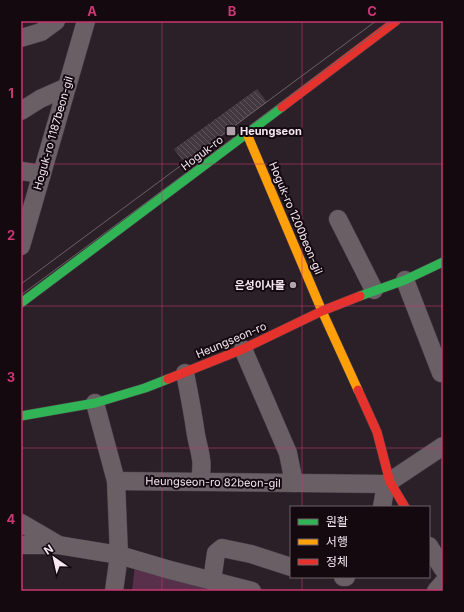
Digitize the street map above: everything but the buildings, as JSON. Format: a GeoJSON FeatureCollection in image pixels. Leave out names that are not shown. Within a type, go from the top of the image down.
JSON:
{"type":"FeatureCollection","features":[{"type":"Feature","properties":{"kind":"street"},"geometry":{"type":"LineString","coordinates":[[21,38],[41,32],[56,21]]}},
{"type":"Feature","properties":{"kind":"street","name":"Hoguk-ro"},"geometry":{"type":"LineString","coordinates":[[21,303],[248,134],[396,21]]}},
{"type":"Feature","properties":{"kind":"street","name":"Hoguk-ro 1187beon-gil"},"geometry":{"type":"LineString","coordinates":[[21,246],[66,87],[81,22]]}},
{"type":"Feature","properties":{"kind":"street"},"geometry":{"type":"LineString","coordinates":[[21,111],[40,99],[66,87]]}},
{"type":"Feature","properties":{"kind":"street","name":"Hoguk-ro 1200beon-gil"},"geometry":{"type":"LineString","coordinates":[[248,134],[322,311],[377,432],[388,483],[404,506]]}},
{"type":"Feature","properties":{"kind":"street"},"geometry":{"type":"LineString","coordinates":[[21,171],[42,174]]}},
{"type":"Feature","properties":{"kind":"street"},"geometry":{"type":"LineString","coordinates":[[338,219],[374,290]]}},
{"type":"Feature","properties":{"kind":"street","name":"Heungseon-ro"},"geometry":{"type":"LineString","coordinates":[[21,416],[95,404],[144,388],[243,349],[322,311],[374,290],[405,280],[443,262]]}},
{"type":"Feature","properties":{"kind":"street"},"geometry":{"type":"LineString","coordinates":[[405,280],[441,373]]}},
{"type":"Feature","properties":{"kind":"street"},"geometry":{"type":"LineString","coordinates":[[243,349],[288,453],[294,483]]}},
{"type":"Feature","properties":{"kind":"street"},"geometry":{"type":"LineString","coordinates":[[184,373],[196,438],[202,458],[201,475],[199,481]]}},
{"type":"Feature","properties":{"kind":"street"},"geometry":{"type":"LineString","coordinates":[[95,404],[116,481],[119,555],[114,591]]}},
{"type":"Feature","properties":{"kind":"street"},"geometry":{"type":"LineString","coordinates":[[382,506],[388,483],[443,446]]}},
{"type":"Feature","properties":{"kind":"street","name":"Heungseon-ro 82beon-gil"},"geometry":{"type":"LineString","coordinates":[[116,481],[388,483]]}},
{"type":"Feature","properties":{"kind":"street"},"geometry":{"type":"LineString","coordinates":[[21,523],[58,545]]}},
{"type":"Feature","properties":{"kind":"street"},"geometry":{"type":"LineString","coordinates":[[21,545],[58,545],[119,555],[252,591]]}},
{"type":"Feature","properties":{"kind":"street"},"geometry":{"type":"LineString","coordinates":[[212,581],[216,553],[222,548],[251,554],[290,567]]}},
{"type":"Feature","properties":{"kind":"street"},"geometry":{"type":"LineString","coordinates":[[430,548],[443,569]]}},
{"type":"Feature","properties":{"kind":"street"},"geometry":{"type":"LineString","coordinates":[[436,591],[443,583]]}},
{"type":"Feature","properties":{"kind":"shaded area"},"geometry":{"type":"Polygon","coordinates":[[[135,565],[229,591],[132,591],[135,565]]]}},
{"type":"Feature","properties":{"kind":"tram line"},"geometry":{"type":"LineString","coordinates":[[21,284],[376,21]]}},
{"type":"Feature","properties":{"kind":"tram line"},"geometry":{"type":"LineString","coordinates":[[21,295],[392,21]]}},
{"type":"Feature","properties":{"kind":"traffic: fast"},"geometry":{"type":"LineString","coordinates":[[21,303],[282,107]]}},
{"type":"Feature","properties":{"kind":"traffic: fast"},"geometry":{"type":"LineString","coordinates":[[360,296],[405,280],[443,262]]}},
{"type":"Feature","properties":{"kind":"traffic: fast"},"geometry":{"type":"LineString","coordinates":[[21,416],[95,403],[145,388],[168,379]]}},
{"type":"Feature","properties":{"kind":"traffic: slow"},"geometry":{"type":"LineString","coordinates":[[247,134],[322,311],[358,390]]}},
{"type":"Feature","properties":{"kind":"traffic: jam"},"geometry":{"type":"LineString","coordinates":[[282,107],[396,21]]}},
{"type":"Feature","properties":{"kind":"traffic: jam"},"geometry":{"type":"LineString","coordinates":[[168,379],[243,349],[322,311],[360,296]]}},
{"type":"Feature","properties":{"kind":"traffic: jam"},"geometry":{"type":"LineString","coordinates":[[358,390],[377,432],[390,482],[404,506]]}},
{"type":"Feature","properties":{"kind":"place","name":"Heungseon"},"geometry":{"type":"Point","coordinates":[231,131]}},
{"type":"Feature","properties":{"kind":"place","name":"은성이사몰"},"geometry":{"type":"Point","coordinates":[293,285]}}]}
